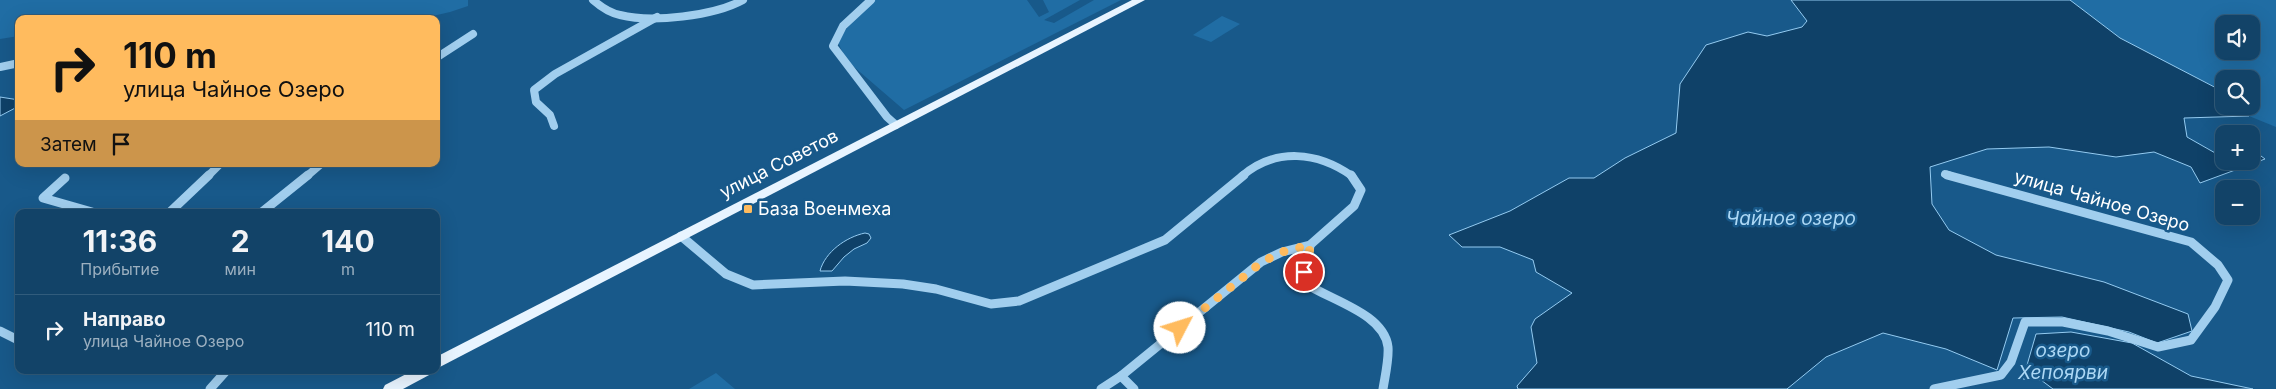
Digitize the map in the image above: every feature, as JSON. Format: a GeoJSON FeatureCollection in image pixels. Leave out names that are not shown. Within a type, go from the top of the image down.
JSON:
{"type":"FeatureCollection","features":[{"type":"Feature","properties":{"kind":"main road","name":"улица Советов"},"geometry":{"type":"LineString","coordinates":[[440,362],[1140,0]]}},
{"type":"Feature","properties":{"kind":"main road"},"geometry":{"type":"LineString","coordinates":[[390,389],[418,374]]}},
{"type":"Feature","properties":{"kind":"street"},"geometry":{"type":"LineString","coordinates":[[593,0],[600,6],[621,15],[657,17],[713,10],[740,3],[743,0]]}},
{"type":"Feature","properties":{"kind":"street"},"geometry":{"type":"LineString","coordinates":[[871,0],[841,27],[836,34],[833,46],[887,117],[896,125]]}},
{"type":"Feature","properties":{"kind":"street"},"geometry":{"type":"LineString","coordinates":[[554,126],[554,120],[536,102],[534,90],[555,74],[657,17]]}},
{"type":"Feature","properties":{"kind":"street"},"geometry":{"type":"LineString","coordinates":[[440,55],[473,34]]}},
{"type":"Feature","properties":{"kind":"street"},"geometry":{"type":"LineString","coordinates":[[0,67],[15,64]]}},
{"type":"Feature","properties":{"kind":"street"},"geometry":{"type":"LineString","coordinates":[[681,236],[726,274],[754,285],[845,281],[904,284],[936,289],[992,304],[1019,301],[1165,240],[1249,170],[1271,160],[1296,155],[1318,158],[1352,175],[1361,190],[1354,206],[1310,245],[1282,252],[1255,266],[1121,376],[1101,389]]}},
{"type":"Feature","properties":{"kind":"street"},"geometry":{"type":"LineString","coordinates":[[173,209],[217,167]]}},
{"type":"Feature","properties":{"kind":"street"},"geometry":{"type":"LineString","coordinates":[[266,209],[318,167]]}},
{"type":"Feature","properties":{"kind":"street","name":"улица Чайное Озеро"},"geometry":{"type":"LineString","coordinates":[[1934,389],[2000,375],[2011,362],[2025,322],[2063,322],[2108,332],[2158,347],[2192,340],[2215,307],[2228,280],[2218,264],[2191,242],[1945,174]]}},
{"type":"Feature","properties":{"kind":"street"},"geometry":{"type":"LineString","coordinates":[[65,178],[42,198],[81,209]]}},
{"type":"Feature","properties":{"kind":"street"},"geometry":{"type":"LineString","coordinates":[[1310,245],[1309,257],[1304,272],[1305,283],[1370,318],[1381,331],[1388,346],[1383,389]]}},
{"type":"Feature","properties":{"kind":"street"},"geometry":{"type":"LineString","coordinates":[[0,331],[15,338]]}},
{"type":"Feature","properties":{"kind":"street"},"geometry":{"type":"LineString","coordinates":[[210,389],[223,374]]}},
{"type":"Feature","properties":{"kind":"street"},"geometry":{"type":"LineString","coordinates":[[1121,376],[1134,389]]}},
{"type":"Feature","properties":{"kind":"shaded area"},"geometry":{"type":"Polygon","coordinates":[[[0,0],[468,0],[468,6],[437,15],[15,15],[15,37],[0,39],[0,0]]]}},
{"type":"Feature","properties":{"kind":"shaded area"},"geometry":{"type":"Polygon","coordinates":[[[874,0],[1027,0],[1039,17],[1049,12],[1043,0],[1080,0],[1044,20],[1054,23],[1094,0],[1121,0],[904,110],[846,60],[837,40],[874,0]]]}},
{"type":"Feature","properties":{"kind":"shaded area"},"geometry":{"type":"Polygon","coordinates":[[[2070,0],[2276,0],[2276,127],[2249,115],[2260,115],[2260,70],[2215,70],[2215,87],[2120,38],[2070,0]]]}},
{"type":"Feature","properties":{"kind":"shaded area"},"geometry":{"type":"Polygon","coordinates":[[[1222,16],[1240,24],[1211,42],[1193,35],[1222,16]]]}},
{"type":"Feature","properties":{"kind":"shaded area"},"geometry":{"type":"Polygon","coordinates":[[[716,373],[735,389],[689,389],[716,373]]]}},
{"type":"Feature","properties":{"kind":"water","name":"Чайное озеро"},"geometry":{"type":"Polygon","coordinates":[[[1791,0],[2070,0],[2120,38],[2215,87],[2215,115],[2249,116],[2184,118],[2187,137],[2215,153],[2215,170],[2235,170],[2200,183],[2191,167],[2154,152],[2116,157],[2049,147],[1987,149],[1930,167],[1932,204],[1949,230],[1996,255],[2104,282],[2188,314],[2192,331],[2157,343],[2129,332],[2062,317],[2013,318],[1997,370],[1946,349],[1883,333],[1826,357],[1787,389],[1518,389],[1517,386],[1537,363],[1531,327],[1535,319],[1572,293],[1536,272],[1533,260],[1500,247],[1462,247],[1449,235],[1510,211],[1569,178],[1594,178],[1625,158],[1676,133],[1680,84],[1706,45],[1748,32],[1767,36],[1802,27],[1807,21],[1791,0]]]}},
{"type":"Feature","properties":{"kind":"water"},"geometry":{"type":"Polygon","coordinates":[[[0,97],[15,99],[15,108],[0,116],[0,97]]]}},
{"type":"Feature","properties":{"kind":"water"},"geometry":{"type":"Polygon","coordinates":[[[865,233],[869,234],[871,238],[867,243],[854,249],[844,257],[832,271],[820,271],[826,258],[837,246],[865,233]]]}},
{"type":"Feature","properties":{"kind":"water","name":"озеро Хепоярви"},"geometry":{"type":"Polygon","coordinates":[[[2071,332],[2132,343],[2191,376],[2253,389],[2053,389],[2041,380],[2023,379],[2036,334],[2071,332]]]}},
{"type":"Feature","properties":{"kind":"place","name":"База Военмеха"},"geometry":{"type":"Point","coordinates":[748,209]}},
{"type":"Feature","properties":{"kind":"route"},"geometry":{"type":"LineString","coordinates":[[1180,328],[1262,262],[1282,252],[1310,245],[1309,257],[1304,272]]}}]}
